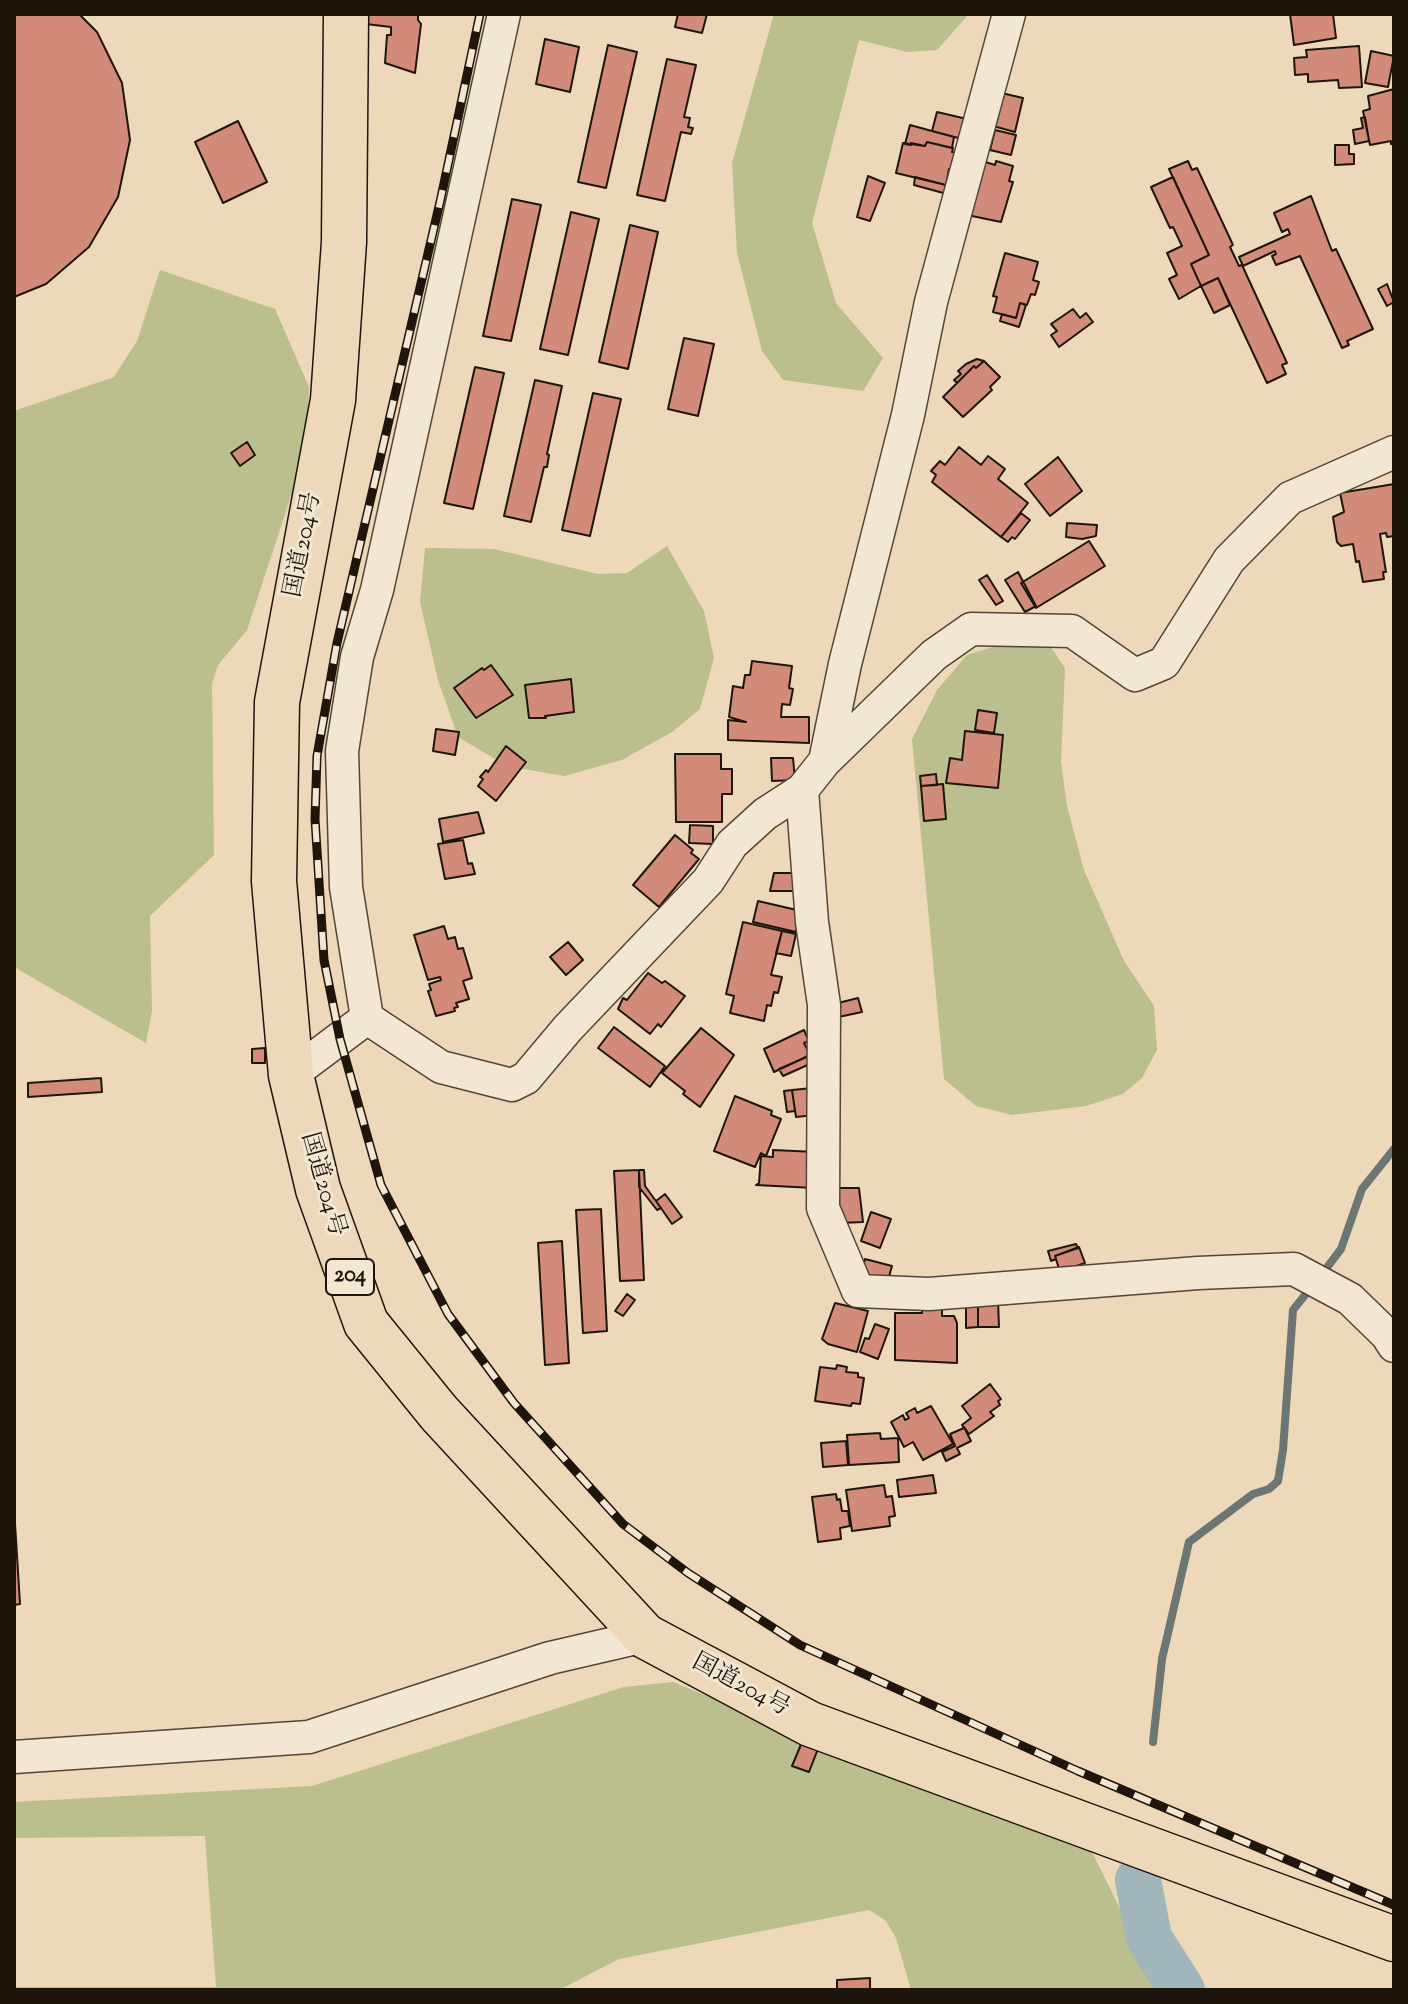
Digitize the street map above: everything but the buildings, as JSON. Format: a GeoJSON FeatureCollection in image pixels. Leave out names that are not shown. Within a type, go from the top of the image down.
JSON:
{"type":"FeatureCollection","features":[{"type":"Feature","properties":{"kind":"highway","name":"国道204号"},"geometry":{"type":"LineString","coordinates":[[346,14],[344,242],[333,400],[277,702],[274,881],[291,1075],[318,1189],[366,1323],[439,1413],[645,1636],[810,1724],[1394,1939]]}},
{"type":"Feature","properties":{"kind":"street"},"geometry":{"type":"LineString","coordinates":[[504,14],[377,590],[357,657],[342,751],[346,887],[367,1018],[441,1067],[512,1085],[526,1078],[568,1028],[708,881],[732,844],[765,814],[802,790],[825,761],[934,655],[971,629],[1072,631],[1135,675],[1164,663],[1229,560],[1290,498],[1394,452]]}},
{"type":"Feature","properties":{"kind":"street"},"geometry":{"type":"LineString","coordinates":[[825,761],[845,664],[908,415],[931,302],[1009,14]]}},
{"type":"Feature","properties":{"kind":"street"},"geometry":{"type":"LineString","coordinates":[[802,790],[812,922],[824,1005],[823,1208],[858,1291],[929,1294],[1198,1273],[1294,1269],[1350,1299],[1387,1335],[1394,1346]]}},
{"type":"Feature","properties":{"kind":"street"},"geometry":{"type":"LineString","coordinates":[[291,1075],[367,1018]]}},
{"type":"Feature","properties":{"kind":"street"},"geometry":{"type":"LineString","coordinates":[[14,1757],[309,1737],[550,1658],[645,1636]]}},
{"type":"Feature","properties":{"kind":"green space"},"geometry":{"type":"Polygon","coordinates":[[[774,14],[969,14],[937,50],[907,52],[859,40],[812,223],[836,303],[883,358],[863,391],[783,380],[762,351],[737,253],[732,163],[774,14]]]}},
{"type":"Feature","properties":{"kind":"green space"},"geometry":{"type":"Polygon","coordinates":[[[160,270],[275,309],[309,387],[306,450],[247,630],[218,665],[212,684],[214,855],[150,916],[152,1011],[146,1043],[14,967],[14,411],[114,377],[137,341],[160,270]]]}},
{"type":"Feature","properties":{"kind":"green space"},"geometry":{"type":"Polygon","coordinates":[[[667,546],[704,611],[714,658],[700,709],[672,732],[622,760],[564,776],[507,766],[458,737],[438,680],[420,602],[425,548],[494,549],[598,574],[627,573],[667,546]]]}},
{"type":"Feature","properties":{"kind":"green space"},"geometry":{"type":"Polygon","coordinates":[[[1018,639],[1048,643],[1065,668],[1061,762],[1067,806],[1084,870],[1124,961],[1154,1006],[1157,1050],[1142,1078],[1123,1094],[1086,1106],[1012,1115],[976,1106],[944,1079],[912,739],[937,690],[967,655],[1018,639]]]}},
{"type":"Feature","properties":{"kind":"green space"},"geometry":{"type":"Polygon","coordinates":[[[673,1682],[1091,1850],[1160,1990],[911,1990],[896,1938],[886,1921],[869,1910],[619,1959],[559,1990],[14,1990],[14,1987],[216,1987],[205,1836],[14,1838],[14,1802],[312,1786],[624,1687],[673,1682]]]}},
{"type":"Feature","properties":{"kind":"waterway"},"geometry":{"type":"LineString","coordinates":[[1322,1274],[1341,1249],[1362,1189],[1394,1149]]}},
{"type":"Feature","properties":{"kind":"waterway"},"geometry":{"type":"LineString","coordinates":[[1153,1742],[1162,1659],[1189,1542],[1253,1494],[1269,1489],[1278,1481],[1293,1310],[1313,1285]]}},
{"type":"Feature","properties":{"kind":"waterway"},"geometry":{"type":"LineString","coordinates":[[1138,1880],[1149,1938],[1182,1990]]}},
{"type":"Feature","properties":{"kind":"railway"},"geometry":{"type":"LineString","coordinates":[[480,14],[440,202],[337,643],[317,756],[315,819],[324,960],[340,1039],[381,1185],[448,1314],[514,1403],[623,1524],[688,1573],[800,1645],[1078,1771],[1394,1905]]}}]}
